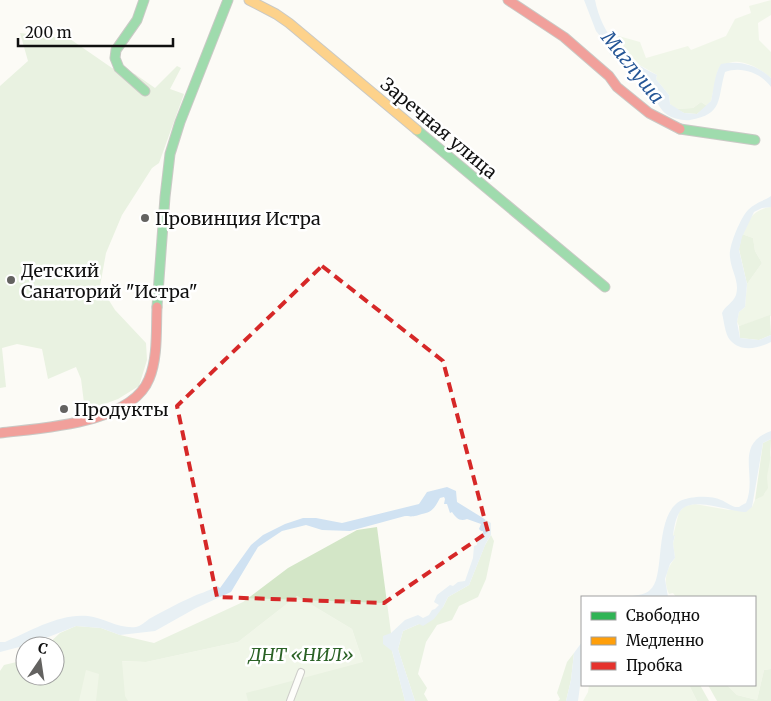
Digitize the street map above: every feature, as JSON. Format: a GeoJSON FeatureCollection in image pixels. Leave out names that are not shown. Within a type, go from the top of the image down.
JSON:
{"type":"FeatureCollection","features":[{"type":"Feature","properties":{"kind":"street"},"geometry":{"type":"LineString","coordinates":[[144,0],[137,20],[116,50],[115,58],[119,68],[145,91]]}},
{"type":"Feature","properties":{"kind":"street"},"geometry":{"type":"LineString","coordinates":[[0,433],[77,423],[96,418],[132,402],[147,384],[151,376],[154,354],[165,197],[170,154],[180,122],[228,0]]}},
{"type":"Feature","properties":{"kind":"street","name":"Заречная улица"},"geometry":{"type":"LineString","coordinates":[[248,0],[289,23],[605,286]]}},
{"type":"Feature","properties":{"kind":"street"},"geometry":{"type":"LineString","coordinates":[[508,0],[564,37],[609,76],[617,87],[649,113],[680,129],[755,140]]}},
{"type":"Feature","properties":{"kind":"street"},"geometry":{"type":"LineString","coordinates":[[290,701],[301,672]]}},
{"type":"Feature","properties":{"kind":"highlighted area"},"geometry":{"type":"Polygon","coordinates":[[[322,266],[443,361],[488,532],[384,603],[217,597],[177,406],[322,266]]]}},
{"type":"Feature","properties":{"kind":"green space"},"geometry":{"type":"Polygon","coordinates":[[[771,0],[771,15],[758,23],[759,40],[771,52],[771,78],[757,68],[745,63],[729,63],[718,70],[711,101],[707,106],[701,102],[693,108],[676,109],[670,104],[669,95],[656,79],[657,75],[629,59],[608,33],[640,42],[646,58],[688,46],[691,50],[726,36],[735,19],[751,13],[749,6],[771,0]]]}},
{"type":"Feature","properties":{"kind":"green space"},"geometry":{"type":"Polygon","coordinates":[[[20,33],[70,39],[112,68],[135,74],[155,88],[177,66],[181,68],[170,89],[184,94],[159,163],[152,168],[122,215],[106,253],[100,286],[115,310],[146,343],[147,360],[139,386],[118,399],[85,411],[81,379],[76,367],[48,379],[42,349],[17,344],[2,348],[6,387],[0,388],[0,86],[28,61],[20,33]]]}},
{"type":"Feature","properties":{"kind":"green space"},"geometry":{"type":"Polygon","coordinates":[[[701,102],[707,106],[697,114],[684,113],[676,109],[693,108],[701,102]]]}},
{"type":"Feature","properties":{"kind":"green space"},"geometry":{"type":"Polygon","coordinates":[[[771,207],[771,316],[739,326],[737,322],[739,312],[745,307],[747,284],[762,263],[755,251],[753,238],[742,234],[756,212],[771,207]]]}},
{"type":"Feature","properties":{"kind":"green space"},"geometry":{"type":"Polygon","coordinates":[[[742,234],[753,238],[755,251],[762,263],[747,284],[739,249],[742,234]]]}},
{"type":"Feature","properties":{"kind":"green space"},"geometry":{"type":"Polygon","coordinates":[[[770,315],[771,335],[759,340],[740,338],[739,326],[770,315]]]}},
{"type":"Feature","properties":{"kind":"green space"},"geometry":{"type":"Polygon","coordinates":[[[771,439],[767,477],[768,488],[763,496],[755,500],[763,443],[771,439]]]}},
{"type":"Feature","properties":{"kind":"green space"},"geometry":{"type":"Polygon","coordinates":[[[771,452],[771,669],[764,670],[757,700],[737,695],[728,686],[756,686],[756,596],[675,596],[673,593],[669,594],[666,580],[669,567],[675,558],[673,543],[675,536],[673,536],[679,512],[685,506],[695,504],[729,510],[752,507],[755,500],[766,491],[767,471],[771,452]]]}},
{"type":"Feature","properties":{"kind":"green space"},"geometry":{"type":"Polygon","coordinates":[[[377,527],[392,651],[405,701],[248,701],[246,693],[363,662],[352,629],[297,596],[238,642],[146,662],[122,661],[125,696],[128,701],[96,701],[99,674],[86,670],[79,701],[0,701],[0,671],[4,665],[15,662],[15,686],[65,686],[65,636],[57,636],[60,633],[76,626],[101,628],[120,635],[154,643],[243,602],[288,568],[357,530],[377,527]]]}},
{"type":"Feature","properties":{"kind":"green space"},"geometry":{"type":"Polygon","coordinates":[[[491,535],[494,541],[486,579],[478,597],[459,606],[452,620],[437,625],[426,642],[418,674],[427,688],[424,694],[428,701],[415,701],[398,649],[403,631],[419,624],[443,607],[448,597],[469,585],[491,535]]]}},
{"type":"Feature","properties":{"kind":"green space","name":"ДНТ «НИЛ»"},"geometry":{"type":"Polygon","coordinates":[[[297,596],[352,629],[376,701],[0,701],[0,694],[24,686],[65,686],[65,659],[146,662],[238,642],[297,596]]]}},
{"type":"Feature","properties":{"kind":"green space"},"geometry":{"type":"Polygon","coordinates":[[[574,653],[566,701],[558,701],[560,699],[557,693],[567,662],[574,653]]]}},
{"type":"Feature","properties":{"kind":"green space"},"geometry":{"type":"Polygon","coordinates":[[[771,669],[771,701],[717,701],[709,686],[728,686],[737,695],[757,700],[764,670],[771,669]]]}},
{"type":"Feature","properties":{"kind":"green space"},"geometry":{"type":"Polygon","coordinates":[[[589,686],[690,686],[697,701],[583,701],[589,686]]]}},
{"type":"Feature","properties":{"kind":"green space"},"geometry":{"type":"Polygon","coordinates":[[[690,686],[701,686],[709,701],[697,701],[690,686]]]}},
{"type":"Feature","properties":{"kind":"water","name":"Маглуша"},"geometry":{"type":"Polygon","coordinates":[[[584,0],[595,0],[598,13],[609,35],[625,54],[645,69],[657,75],[656,79],[669,95],[670,104],[684,113],[697,114],[711,101],[721,64],[741,63],[754,67],[771,78],[771,87],[762,78],[750,72],[731,70],[725,72],[717,104],[709,114],[690,120],[680,120],[667,115],[651,93],[630,76],[631,72],[610,55],[609,47],[596,31],[584,0]]]}},
{"type":"Feature","properties":{"kind":"water"},"geometry":{"type":"Polygon","coordinates":[[[771,196],[771,207],[762,208],[754,212],[742,237],[739,250],[747,284],[745,307],[739,312],[737,322],[740,338],[759,340],[771,335],[771,342],[750,348],[739,347],[728,337],[722,313],[735,298],[737,290],[731,262],[731,246],[742,219],[748,210],[771,196]]]}},
{"type":"Feature","properties":{"kind":"water"},"geometry":{"type":"Polygon","coordinates":[[[771,431],[771,439],[763,443],[752,507],[746,512],[700,504],[684,508],[679,513],[674,527],[673,543],[675,558],[670,564],[665,579],[668,596],[632,596],[645,593],[655,583],[666,520],[672,509],[680,501],[689,498],[706,497],[717,498],[736,507],[746,503],[750,482],[750,453],[753,444],[760,437],[771,431]]]}},
{"type":"Feature","properties":{"kind":"water"},"geometry":{"type":"Polygon","coordinates":[[[447,487],[456,491],[457,502],[491,523],[491,535],[469,585],[448,597],[434,619],[423,626],[419,624],[403,631],[398,649],[415,701],[405,701],[392,651],[383,644],[383,636],[391,633],[405,620],[418,615],[423,618],[429,615],[439,605],[434,602],[437,595],[450,585],[453,586],[458,582],[465,581],[473,558],[474,546],[477,545],[477,539],[480,540],[483,537],[483,531],[479,529],[481,524],[467,519],[460,520],[452,512],[450,513],[447,504],[444,504],[444,497],[440,498],[429,512],[405,516],[350,531],[322,530],[306,525],[282,531],[258,547],[231,592],[196,608],[155,631],[120,635],[101,628],[76,626],[51,636],[18,636],[56,620],[77,616],[88,616],[130,627],[138,626],[185,600],[217,586],[220,588],[251,545],[263,535],[285,524],[303,518],[316,518],[342,523],[419,504],[427,492],[447,487]]]}},
{"type":"Feature","properties":{"kind":"water"},"geometry":{"type":"Polygon","coordinates":[[[15,638],[15,648],[0,652],[0,642],[15,638]]]}},
{"type":"Feature","properties":{"kind":"water"},"geometry":{"type":"Polygon","coordinates":[[[581,643],[581,678],[578,701],[566,701],[571,680],[574,653],[581,643]]]}},
{"type":"Feature","properties":{"kind":"traffic: fast"},"geometry":{"type":"LineString","coordinates":[[144,0],[137,20],[116,50],[115,58],[119,68],[145,91]]}},
{"type":"Feature","properties":{"kind":"traffic: fast"},"geometry":{"type":"LineString","coordinates":[[157,307],[170,154],[180,122],[228,0]]}},
{"type":"Feature","properties":{"kind":"traffic: fast"},"geometry":{"type":"LineString","coordinates":[[680,129],[755,140]]}},
{"type":"Feature","properties":{"kind":"traffic: fast"},"geometry":{"type":"LineString","coordinates":[[417,130],[605,287]]}},
{"type":"Feature","properties":{"kind":"traffic: slow"},"geometry":{"type":"LineString","coordinates":[[249,0],[289,23],[417,130]]}},
{"type":"Feature","properties":{"kind":"traffic: jam"},"geometry":{"type":"LineString","coordinates":[[508,0],[564,37],[609,76],[617,87],[649,113],[680,129]]}},
{"type":"Feature","properties":{"kind":"traffic: jam"},"geometry":{"type":"LineString","coordinates":[[0,433],[60,426],[105,415],[124,406],[139,394],[149,379],[154,362],[157,307]]}},
{"type":"Feature","properties":{"kind":"place","name":"Провинция Истра"},"geometry":{"type":"Point","coordinates":[145,218]}},
{"type":"Feature","properties":{"kind":"place","name":"Детский Санаторий \"Истра\""},"geometry":{"type":"Point","coordinates":[11,280]}},
{"type":"Feature","properties":{"kind":"place","name":"Продукты"},"geometry":{"type":"Point","coordinates":[64,409]}}]}
